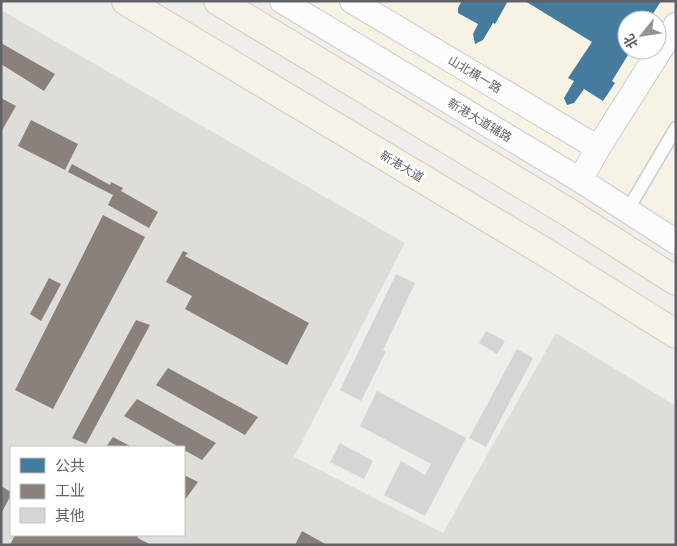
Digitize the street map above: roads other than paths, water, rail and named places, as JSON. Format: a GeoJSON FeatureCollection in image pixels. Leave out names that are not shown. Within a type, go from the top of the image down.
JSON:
{"type":"FeatureCollection","features":[{"type":"Feature","properties":{"kind":"main road","name":"新港大道"},"geometry":{"type":"LineString","coordinates":[[126,1],[548,254],[676,334]]}},
{"type":"Feature","properties":{"kind":"main road"},"geometry":{"type":"LineString","coordinates":[[218,1],[550,202],[676,281]]}},
{"type":"Feature","properties":{"kind":"street","name":"新港大道辅路"},"geometry":{"type":"LineString","coordinates":[[282,1],[580,180],[676,242]]}},
{"type":"Feature","properties":{"kind":"street","name":"山北横一路"},"geometry":{"type":"LineString","coordinates":[[352,1],[598,148]]}},
{"type":"Feature","properties":{"kind":"street"},"geometry":{"type":"LineString","coordinates":[[580,180],[598,148],[676,25]]}},
{"type":"Feature","properties":{"kind":"lane"},"geometry":{"type":"LineString","coordinates":[[628,211],[675,132]]}}]}
